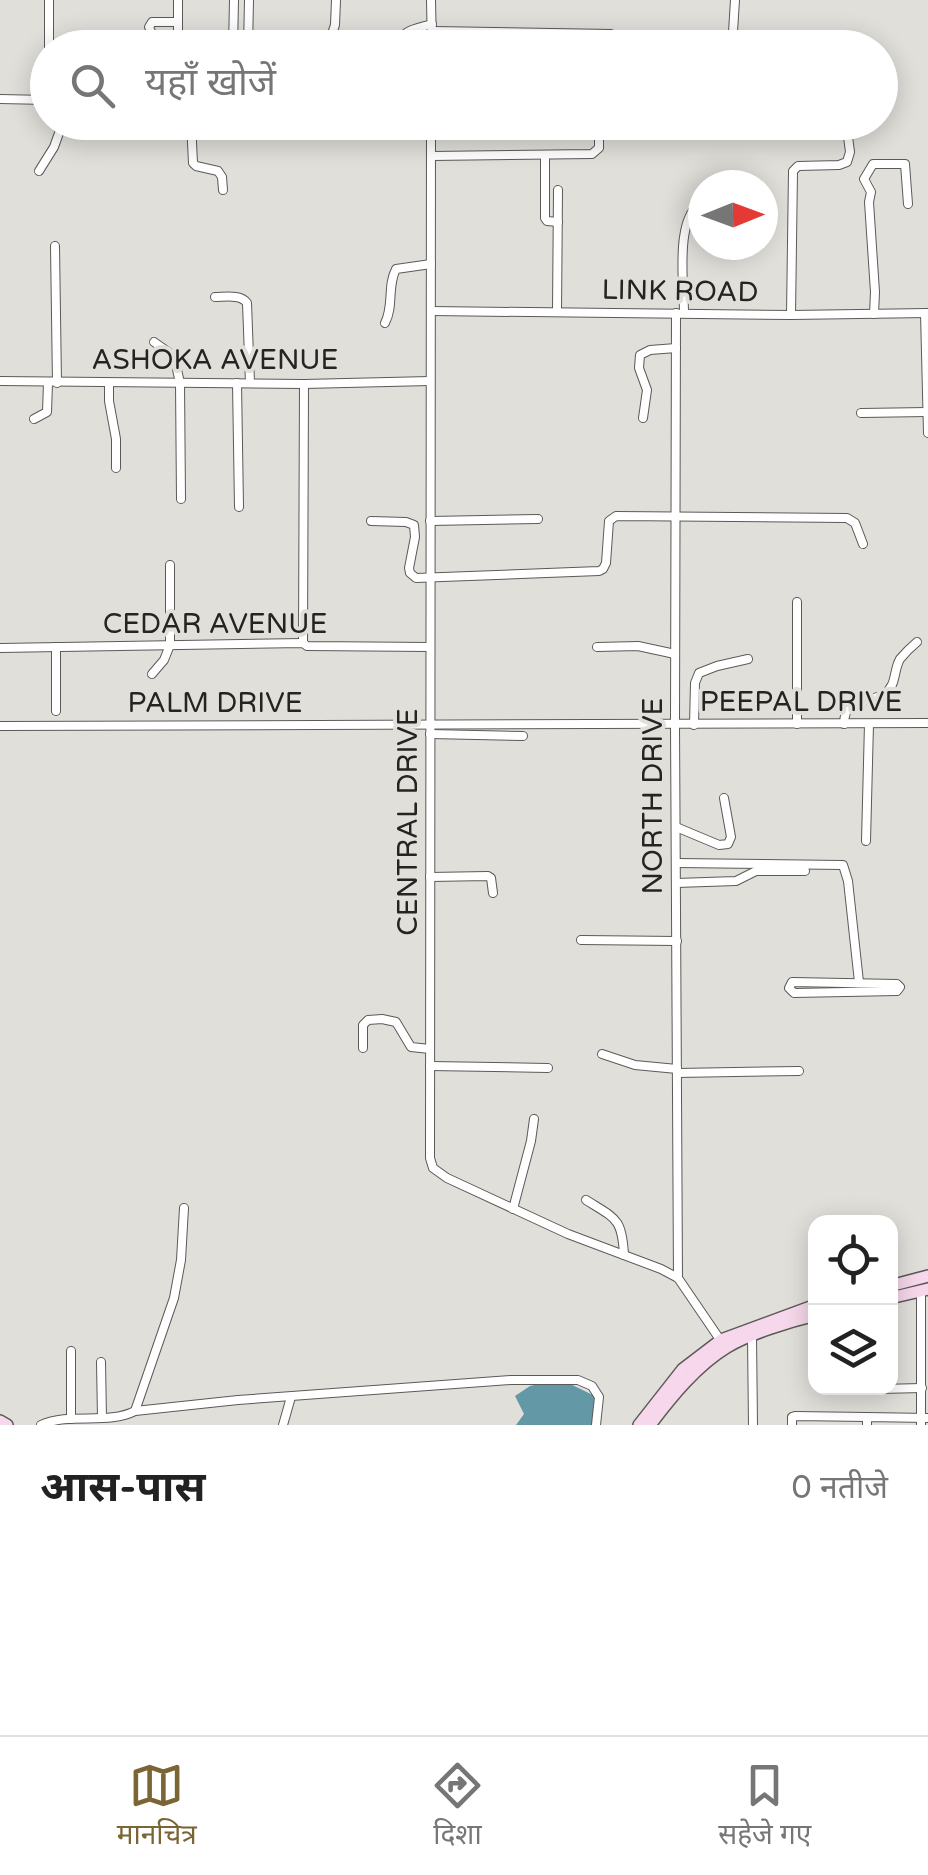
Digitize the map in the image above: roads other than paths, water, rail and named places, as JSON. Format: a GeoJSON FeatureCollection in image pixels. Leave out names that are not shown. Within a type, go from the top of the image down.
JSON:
{"type":"FeatureCollection","features":[{"type":"Feature","properties":{"kind":"main road"},"geometry":{"type":"LineString","coordinates":[[898,1286],[924,1284]]}},
{"type":"Feature","properties":{"kind":"main road"},"geometry":{"type":"LineString","coordinates":[[898,1295],[924,1284]]}},
{"type":"Feature","properties":{"kind":"main road"},"geometry":{"type":"LineString","coordinates":[[639,1425],[684,1369],[723,1344],[814,1305]]}},
{"type":"Feature","properties":{"kind":"main road"},"geometry":{"type":"LineString","coordinates":[[650,1425],[723,1344],[808,1317]]}},
{"type":"Feature","properties":{"kind":"main road"},"geometry":{"type":"LineString","coordinates":[[0,1421],[7,1425]]}},
{"type":"Feature","properties":{"kind":"street"},"geometry":{"type":"LineString","coordinates":[[49,0],[49,30]]}},
{"type":"Feature","properties":{"kind":"street"},"geometry":{"type":"LineString","coordinates":[[178,0],[178,30]]}},
{"type":"Feature","properties":{"kind":"street"},"geometry":{"type":"LineString","coordinates":[[233,30],[234,0]]}},
{"type":"Feature","properties":{"kind":"street"},"geometry":{"type":"LineString","coordinates":[[248,30],[249,0]]}},
{"type":"Feature","properties":{"kind":"street"},"geometry":{"type":"LineString","coordinates":[[333,30],[336,0]]}},
{"type":"Feature","properties":{"kind":"street"},"geometry":{"type":"LineString","coordinates":[[431,0],[432,28]]}},
{"type":"Feature","properties":{"kind":"street"},"geometry":{"type":"LineString","coordinates":[[733,30],[735,0]]}},
{"type":"Feature","properties":{"kind":"street"},"geometry":{"type":"LineString","coordinates":[[149,30],[152,22],[178,22]]}},
{"type":"Feature","properties":{"kind":"street"},"geometry":{"type":"LineString","coordinates":[[422,30],[492,30]]}},
{"type":"Feature","properties":{"kind":"street"},"geometry":{"type":"LineString","coordinates":[[0,100],[30,100]]}},
{"type":"Feature","properties":{"kind":"street"},"geometry":{"type":"LineString","coordinates":[[39,171],[56,140]]}},
{"type":"Feature","properties":{"kind":"street"},"geometry":{"type":"LineString","coordinates":[[192,140],[193,163],[218,172],[223,190]]}},
{"type":"Feature","properties":{"kind":"street","name":"CENTRAL DRIVE"},"geometry":{"type":"LineString","coordinates":[[431,140],[430,1158],[433,1168],[447,1178],[568,1234],[678,1278]]}},
{"type":"Feature","properties":{"kind":"street"},"geometry":{"type":"LineString","coordinates":[[431,156],[596,153],[599,140]]}},
{"type":"Feature","properties":{"kind":"street"},"geometry":{"type":"LineString","coordinates":[[792,315],[793,172],[798,166],[847,162],[848,140]]}},
{"type":"Feature","properties":{"kind":"street"},"geometry":{"type":"LineString","coordinates":[[545,155],[545,218],[558,222]]}},
{"type":"Feature","properties":{"kind":"street"},"geometry":{"type":"LineString","coordinates":[[874,314],[870,192],[864,179],[873,164],[905,164],[908,204]]}},
{"type":"Feature","properties":{"kind":"street"},"geometry":{"type":"LineString","coordinates":[[557,312],[558,190]]}},
{"type":"Feature","properties":{"kind":"street","name":"NORTH DRIVE"},"geometry":{"type":"LineString","coordinates":[[678,1278],[676,348],[688,216]]}},
{"type":"Feature","properties":{"kind":"street"},"geometry":{"type":"LineString","coordinates":[[34,419],[46,412],[53,383],[54,246]]}},
{"type":"Feature","properties":{"kind":"street"},"geometry":{"type":"LineString","coordinates":[[385,323],[396,270],[431,264]]}},
{"type":"Feature","properties":{"kind":"street"},"geometry":{"type":"LineString","coordinates":[[215,297],[239,297],[248,304],[250,384]]}},
{"type":"Feature","properties":{"kind":"street","name":"LINK ROAD"},"geometry":{"type":"LineString","coordinates":[[431,312],[926,313]]}},
{"type":"Feature","properties":{"kind":"street"},"geometry":{"type":"LineString","coordinates":[[926,313],[928,434]]}},
{"type":"Feature","properties":{"kind":"street"},"geometry":{"type":"LineString","coordinates":[[154,342],[174,356],[180,383],[182,499]]}},
{"type":"Feature","properties":{"kind":"street"},"geometry":{"type":"LineString","coordinates":[[643,418],[647,390],[639,368],[640,355],[676,348]]}},
{"type":"Feature","properties":{"kind":"street","name":"ASHOKA AVENUE"},"geometry":{"type":"LineString","coordinates":[[0,382],[430,382]]}},
{"type":"Feature","properties":{"kind":"street"},"geometry":{"type":"LineString","coordinates":[[109,383],[116,468]]}},
{"type":"Feature","properties":{"kind":"street"},"geometry":{"type":"LineString","coordinates":[[237,384],[239,508]]}},
{"type":"Feature","properties":{"kind":"street"},"geometry":{"type":"LineString","coordinates":[[303,643],[304,384]]}},
{"type":"Feature","properties":{"kind":"street"},"geometry":{"type":"LineString","coordinates":[[861,413],[927,412]]}},
{"type":"Feature","properties":{"kind":"street"},"geometry":{"type":"LineString","coordinates":[[371,521],[414,525],[410,573],[416,578],[599,571],[606,563],[610,518],[848,518],[854,520],[863,544]]}},
{"type":"Feature","properties":{"kind":"street"},"geometry":{"type":"LineString","coordinates":[[430,520],[538,519]]}},
{"type":"Feature","properties":{"kind":"street"},"geometry":{"type":"LineString","coordinates":[[152,674],[170,645],[170,565]]}},
{"type":"Feature","properties":{"kind":"street"},"geometry":{"type":"LineString","coordinates":[[797,602],[797,724]]}},
{"type":"Feature","properties":{"kind":"street"},"geometry":{"type":"LineString","coordinates":[[844,724],[845,712],[854,703],[886,693],[900,659],[917,642]]}},
{"type":"Feature","properties":{"kind":"street","name":"CEDAR AVENUE"},"geometry":{"type":"LineString","coordinates":[[0,648],[303,643],[430,647]]}},
{"type":"Feature","properties":{"kind":"street"},"geometry":{"type":"LineString","coordinates":[[597,647],[638,646],[675,654]]}},
{"type":"Feature","properties":{"kind":"street"},"geometry":{"type":"LineString","coordinates":[[56,647],[56,711]]}},
{"type":"Feature","properties":{"kind":"street"},"geometry":{"type":"LineString","coordinates":[[694,725],[695,683],[699,673],[748,659]]}},
{"type":"Feature","properties":{"kind":"street"},"geometry":{"type":"LineString","coordinates":[[866,841],[869,724]]}},
{"type":"Feature","properties":{"kind":"street","name":"PEEPAL DRIVE"},"geometry":{"type":"LineString","coordinates":[[430,729],[928,724]]}},
{"type":"Feature","properties":{"kind":"street","name":"PALM DRIVE"},"geometry":{"type":"LineString","coordinates":[[0,726],[430,729]]}},
{"type":"Feature","properties":{"kind":"street"},"geometry":{"type":"LineString","coordinates":[[430,729],[523,736]]}},
{"type":"Feature","properties":{"kind":"street"},"geometry":{"type":"LineString","coordinates":[[676,827],[720,845],[728,844],[731,837],[724,798]]}},
{"type":"Feature","properties":{"kind":"street"},"geometry":{"type":"LineString","coordinates":[[676,863],[843,866],[859,982]]}},
{"type":"Feature","properties":{"kind":"street"},"geometry":{"type":"LineString","coordinates":[[676,882],[736,881],[756,872],[805,870]]}},
{"type":"Feature","properties":{"kind":"street"},"geometry":{"type":"LineString","coordinates":[[430,877],[488,876],[493,893]]}},
{"type":"Feature","properties":{"kind":"street"},"geometry":{"type":"LineString","coordinates":[[581,940],[676,941]]}},
{"type":"Feature","properties":{"kind":"street"},"geometry":{"type":"LineString","coordinates":[[792,982],[859,982],[897,984],[900,988],[794,993],[789,988],[792,982]]}},
{"type":"Feature","properties":{"kind":"street"},"geometry":{"type":"LineString","coordinates":[[362,1048],[363,1025],[368,1020],[382,1019],[396,1022],[411,1047],[430,1049]]}},
{"type":"Feature","properties":{"kind":"street"},"geometry":{"type":"LineString","coordinates":[[602,1054],[634,1065],[677,1071],[799,1071]]}},
{"type":"Feature","properties":{"kind":"street"},"geometry":{"type":"LineString","coordinates":[[430,1066],[548,1068]]}},
{"type":"Feature","properties":{"kind":"street"},"geometry":{"type":"LineString","coordinates":[[513,1209],[534,1119]]}},
{"type":"Feature","properties":{"kind":"street"},"geometry":{"type":"LineString","coordinates":[[586,1200],[617,1221],[624,1255]]}},
{"type":"Feature","properties":{"kind":"street"},"geometry":{"type":"LineString","coordinates":[[135,1411],[174,1298],[184,1208]]}},
{"type":"Feature","properties":{"kind":"street"},"geometry":{"type":"LineString","coordinates":[[678,1278],[723,1344]]}},
{"type":"Feature","properties":{"kind":"street"},"geometry":{"type":"LineString","coordinates":[[792,1425],[795,1416],[923,1420],[924,1284]]}},
{"type":"Feature","properties":{"kind":"street"},"geometry":{"type":"LineString","coordinates":[[752,1336],[752,1425]]}},
{"type":"Feature","properties":{"kind":"street"},"geometry":{"type":"LineString","coordinates":[[71,1351],[71,1420]]}},
{"type":"Feature","properties":{"kind":"street"},"geometry":{"type":"LineString","coordinates":[[102,1362],[102,1418]]}},
{"type":"Feature","properties":{"kind":"street"},"geometry":{"type":"LineString","coordinates":[[41,1425],[135,1411],[291,1396],[492,1381],[578,1380],[592,1386],[599,1397],[596,1425]]}},
{"type":"Feature","properties":{"kind":"street"},"geometry":{"type":"LineString","coordinates":[[898,1387],[924,1384]]}},
{"type":"Feature","properties":{"kind":"street"},"geometry":{"type":"LineString","coordinates":[[283,1425],[291,1396]]}},
{"type":"Feature","properties":{"kind":"water"},"geometry":{"type":"Polygon","coordinates":[[[560,1379],[603,1400],[593,1425],[516,1425],[524,1414],[515,1396],[530,1386],[560,1379]]]}}]}
